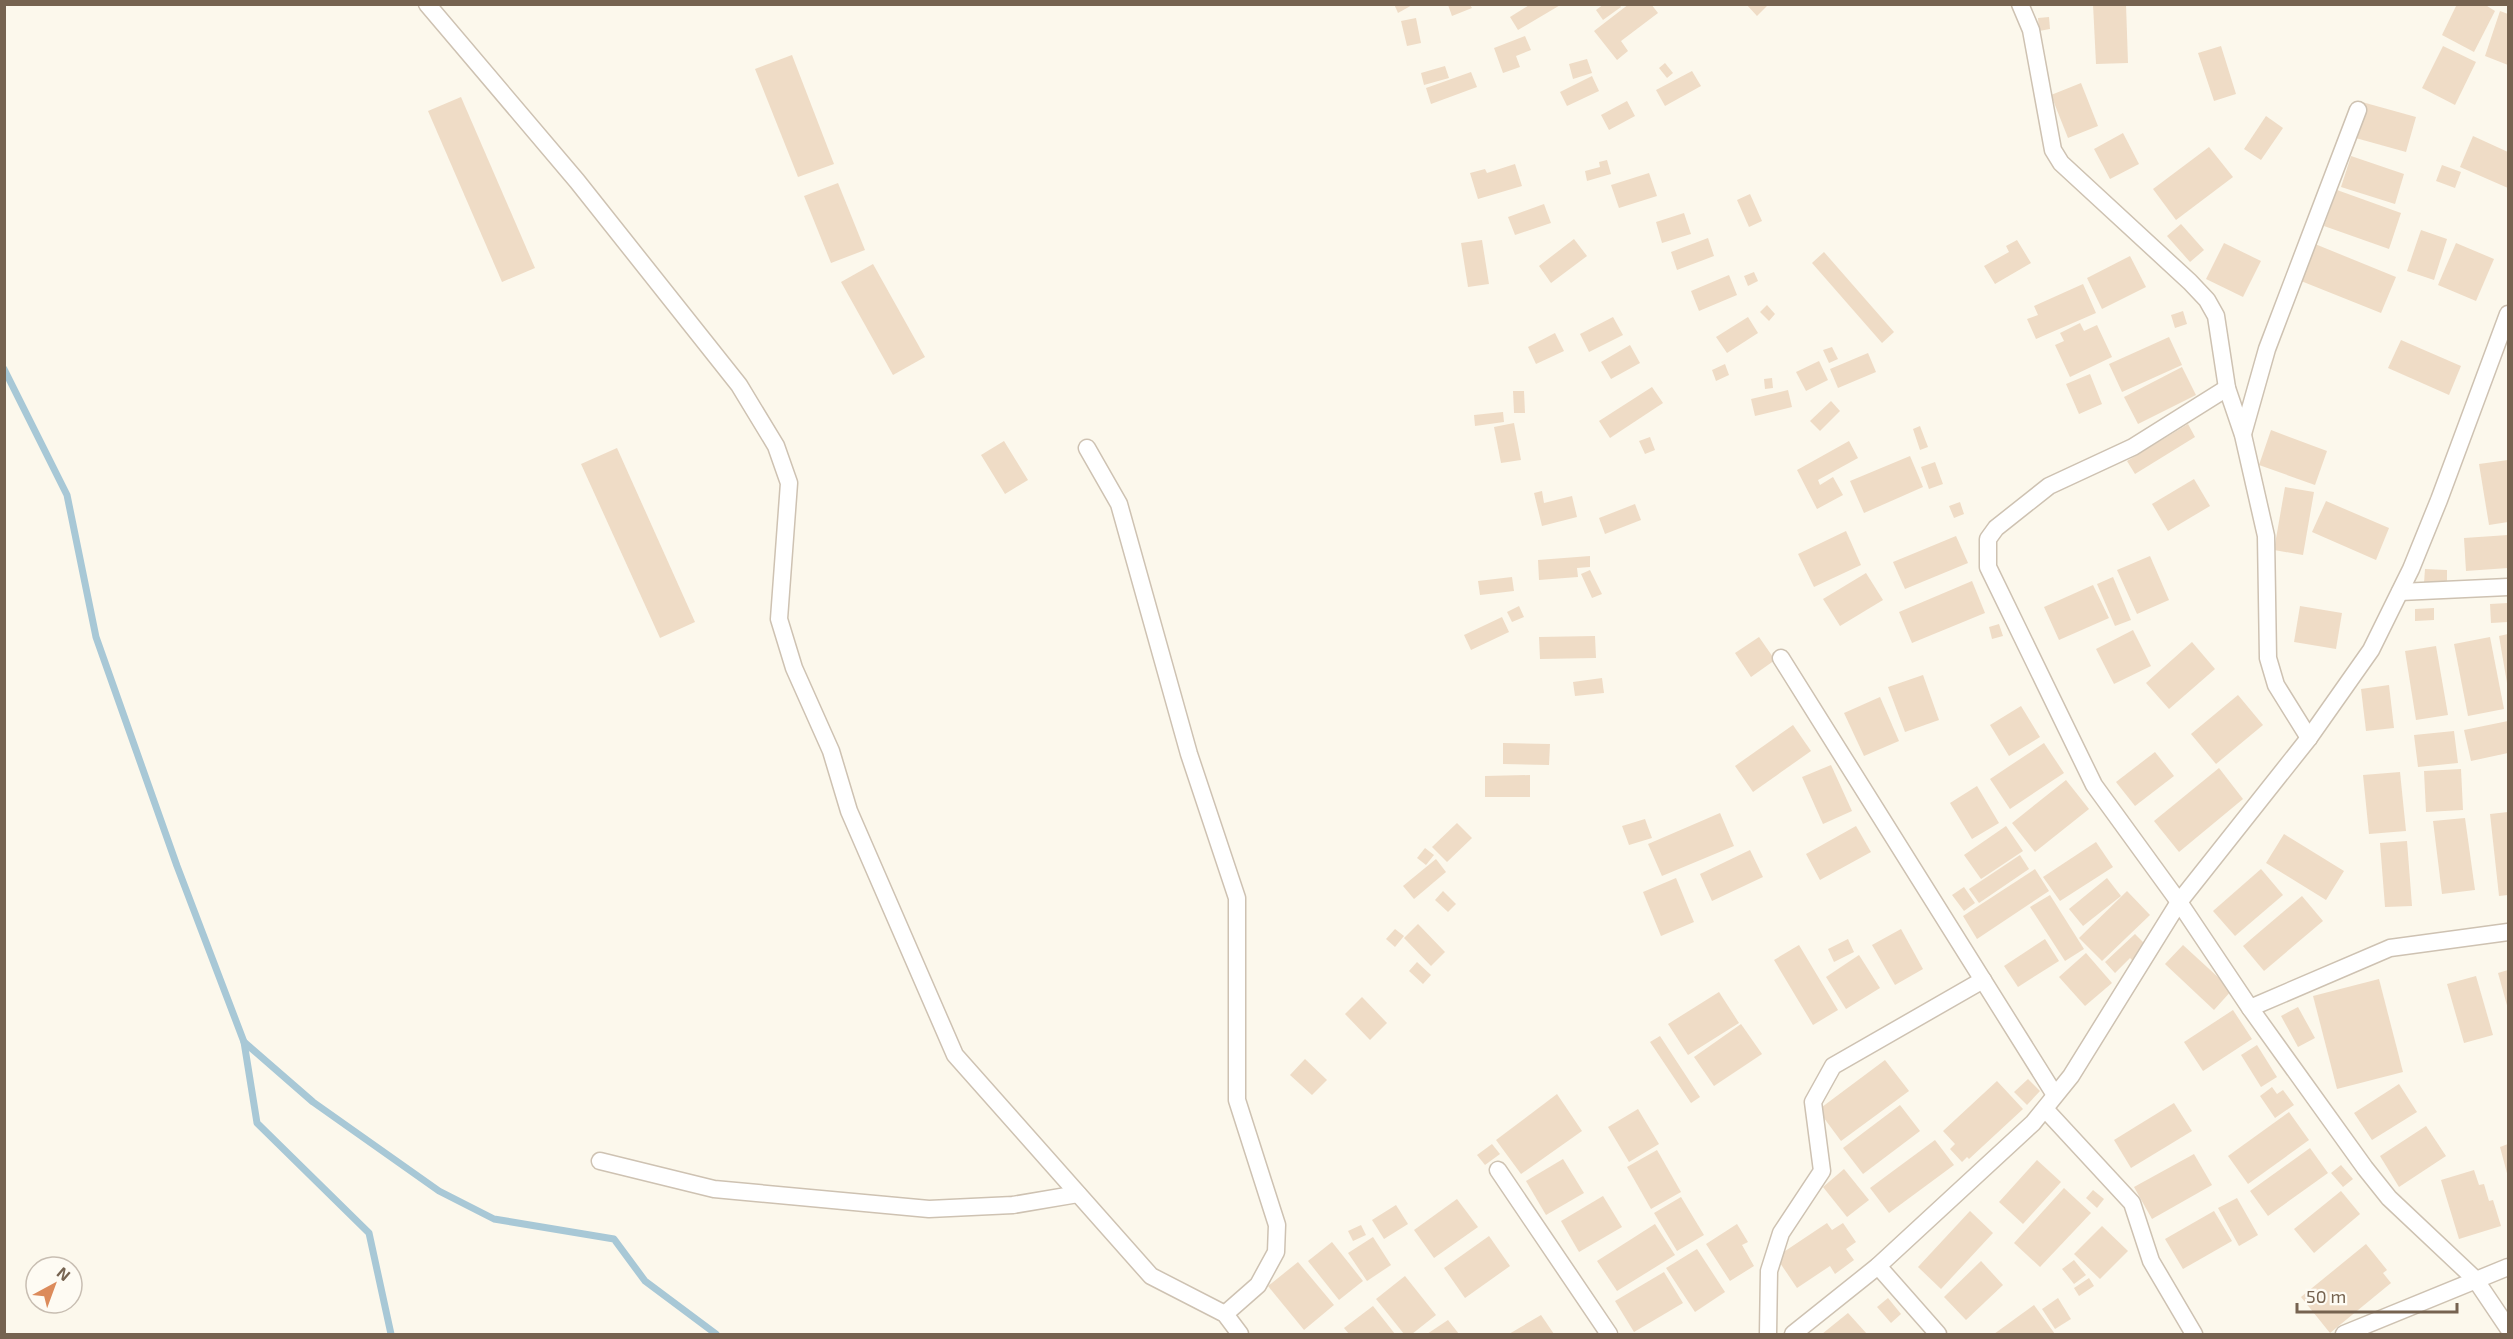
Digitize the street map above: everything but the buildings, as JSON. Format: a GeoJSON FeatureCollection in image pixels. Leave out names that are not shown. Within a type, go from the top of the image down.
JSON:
{"type":"FeatureCollection","features":[{"type":"Feature","properties":{"kind":"street"},"geometry":{"type":"LineString","coordinates":[[427,4],[577,181],[740,385],[776,446],[789,483],[779,619],[794,668],[831,751],[849,811],[955,1055],[1151,1276],[1225,1314],[1240,1335]]}},
{"type":"Feature","properties":{"kind":"street"},"geometry":{"type":"LineString","coordinates":[[2021,5],[2031,30],[2053,150],[2061,163],[2207,300],[2216,316],[2227,388],[2243,435],[2266,536],[2268,658],[2276,685],[2309,738]]}},
{"type":"Feature","properties":{"kind":"street"},"geometry":{"type":"LineString","coordinates":[[2243,435],[2266,349],[2358,110]]}},
{"type":"Feature","properties":{"kind":"street"},"geometry":{"type":"LineString","coordinates":[[1793,1335],[1878,1266],[2033,1123],[2071,1076],[2179,902],[2309,738],[2371,650],[2400,592],[2439,501],[2508,314]]}},
{"type":"Feature","properties":{"kind":"street"},"geometry":{"type":"LineString","coordinates":[[2227,388],[2133,447],[2049,486],[1996,528],[1988,539],[1988,567],[2094,785],[2179,902],[2250,1008],[2389,1198],[2475,1279],[2508,1329]]}},
{"type":"Feature","properties":{"kind":"street"},"geometry":{"type":"LineString","coordinates":[[1087,448],[1119,504],[1185,744],[1237,898],[1237,1100],[1277,1225],[1276,1252],[1258,1285],[1225,1314]]}},
{"type":"Feature","properties":{"kind":"street"},"geometry":{"type":"LineString","coordinates":[[2400,592],[2508,587]]}},
{"type":"Feature","properties":{"kind":"street"},"geometry":{"type":"LineString","coordinates":[[1781,658],[1983,980],[2050,1102],[2132,1203],[2151,1261],[2194,1335]]}},
{"type":"Feature","properties":{"kind":"street"},"geometry":{"type":"LineString","coordinates":[[2250,1008],[2390,948],[2508,932]]}},
{"type":"Feature","properties":{"kind":"street"},"geometry":{"type":"LineString","coordinates":[[1768,1335],[1769,1271],[1781,1233],[1822,1171],[1813,1102],[1833,1066],[1983,980]]}},
{"type":"Feature","properties":{"kind":"street"},"geometry":{"type":"LineString","coordinates":[[600,1161],[714,1189],[929,1209],[1013,1205],[1078,1194]]}},
{"type":"Feature","properties":{"kind":"street"},"geometry":{"type":"LineString","coordinates":[[1498,1170],[1609,1335]]}},
{"type":"Feature","properties":{"kind":"street"},"geometry":{"type":"LineString","coordinates":[[1878,1266],[1938,1335]]}},
{"type":"Feature","properties":{"kind":"street"},"geometry":{"type":"LineString","coordinates":[[2344,1335],[2508,1267]]}},
{"type":"Feature","properties":{"kind":"waterway"},"geometry":{"type":"LineString","coordinates":[[4,369],[67,495],[96,637],[177,866],[244,1042],[313,1102],[439,1191],[494,1219],[614,1239],[645,1281],[716,1334]]}},
{"type":"Feature","properties":{"kind":"waterway"},"geometry":{"type":"LineString","coordinates":[[244,1042],[257,1123],[369,1233],[391,1334]]}}]}
